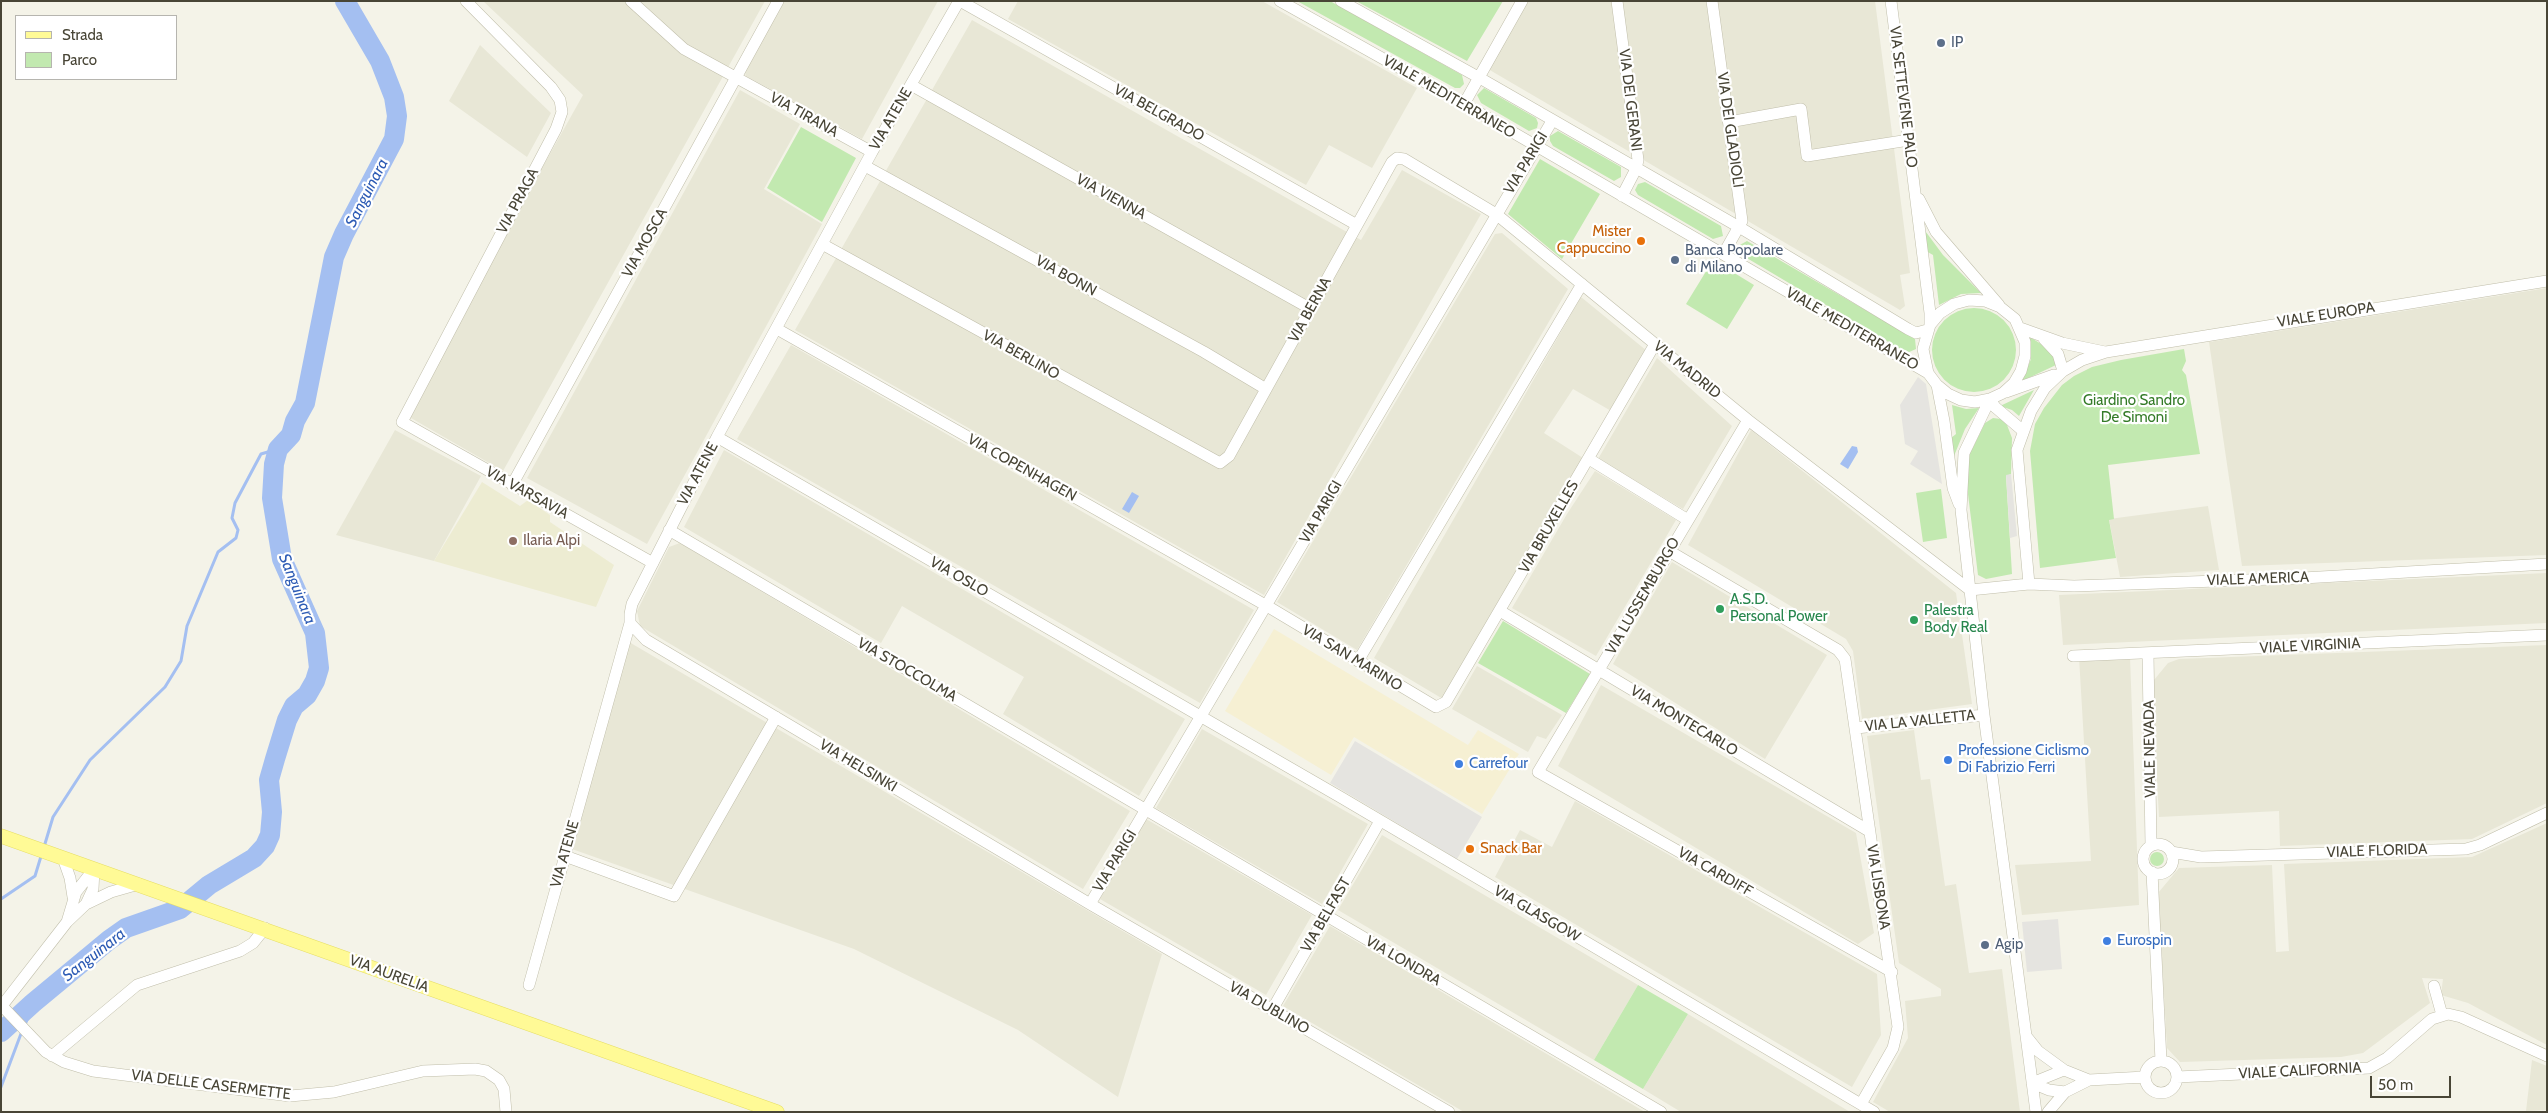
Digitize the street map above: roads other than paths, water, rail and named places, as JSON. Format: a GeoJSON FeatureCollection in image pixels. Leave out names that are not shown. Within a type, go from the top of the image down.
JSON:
{"type":"FeatureCollection","features":[{"type":"Feature","properties":{"kind":"main road","name":"VIA AURELIA"},"geometry":{"type":"LineString","coordinates":[[1,836],[203,906],[566,1038],[777,1112]]}},
{"type":"Feature","properties":{"kind":"street","name":"VIA PRAGA"},"geometry":{"type":"LineString","coordinates":[[402,422],[556,130],[562,112],[560,100],[551,86],[466,1]]}},
{"type":"Feature","properties":{"kind":"street","name":"VIA TIRANA"},"geometry":{"type":"LineString","coordinates":[[631,1],[679,46],[872,152]]}},
{"type":"Feature","properties":{"kind":"street","name":"VIA MOSCA"},"geometry":{"type":"LineString","coordinates":[[512,485],[778,1]]}},
{"type":"Feature","properties":{"kind":"street","name":"VIA ATENE"},"geometry":{"type":"LineString","coordinates":[[529,985],[630,623],[631,607],[718,436],[822,244],[872,152],[960,1]]}},
{"type":"Feature","properties":{"kind":"street","name":"VIA BELGRADO"},"geometry":{"type":"LineString","coordinates":[[960,1],[1357,225]]}},
{"type":"Feature","properties":{"kind":"street","name":"VIALE MEDITERRANEO"},"geometry":{"type":"LineString","coordinates":[[1280,1],[1464,104],[1928,373]]}},
{"type":"Feature","properties":{"kind":"street","name":"VIALE MEDITERRANEO"},"geometry":{"type":"LineString","coordinates":[[1341,1],[1478,77],[1739,227],[1908,329],[1916,333],[1929,328]]}},
{"type":"Feature","properties":{"kind":"street"},"geometry":{"type":"LineString","coordinates":[[1464,104],[1522,1]]}},
{"type":"Feature","properties":{"kind":"street","name":"VIA DEI GERANI"},"geometry":{"type":"LineString","coordinates":[[1617,1],[1638,160],[1636,169],[1622,196]]}},
{"type":"Feature","properties":{"kind":"street","name":"VIA DEI GLADIOLI"},"geometry":{"type":"LineString","coordinates":[[1712,1],[1742,221],[1724,254]]}},
{"type":"Feature","properties":{"kind":"street","name":"VIA SETTEVENE PALO"},"geometry":{"type":"LineString","coordinates":[[1891,1],[1916,192],[1929,328]]}},
{"type":"Feature","properties":{"kind":"street","name":"VIA VIENNA"},"geometry":{"type":"LineString","coordinates":[[911,85],[1311,308]]}},
{"type":"Feature","properties":{"kind":"street"},"geometry":{"type":"LineString","coordinates":[[1729,122],[1801,109],[1807,156],[1909,140]]}},
{"type":"Feature","properties":{"kind":"street","name":"VIA PARIGI"},"geometry":{"type":"LineString","coordinates":[[1090,904],[1552,121]]}},
{"type":"Feature","properties":{"kind":"street","name":"VIA BERNA"},"geometry":{"type":"LineString","coordinates":[[1222,462],[1229,456],[1392,162],[1399,158]]}},
{"type":"Feature","properties":{"kind":"street","name":"VIA MADRID"},"geometry":{"type":"LineString","coordinates":[[1399,158],[1409,161],[1496,214],[1748,420],[1970,590]]}},
{"type":"Feature","properties":{"kind":"street","name":"VIA BONN"},"geometry":{"type":"LineString","coordinates":[[865,166],[1195,347],[1266,389]]}},
{"type":"Feature","properties":{"kind":"street","name":"VIA SETTEVENE PALO"},"geometry":{"type":"LineString","coordinates":[[1916,192],[1936,232],[2000,307]]}},
{"type":"Feature","properties":{"kind":"street","name":"VIA BERLINO"},"geometry":{"type":"LineString","coordinates":[[822,244],[1214,461],[1222,462]]}},
{"type":"Feature","properties":{"kind":"street","name":"VIALE EUROPA"},"geometry":{"type":"LineString","coordinates":[[2029,584],[2016,457],[2022,430],[2045,388],[2062,371],[2082,360],[2106,352],[2547,282]]}},
{"type":"Feature","properties":{"kind":"street"},"geometry":{"type":"LineString","coordinates":[[1358,661],[1582,284]]}},
{"type":"Feature","properties":{"kind":"street"},"geometry":{"type":"LineString","coordinates":[[2003,393],[2014,383],[2021,371],[2025,356],[2025,342],[2020,328],[2008,312],[2000,307],[1977,300],[1954,304],[1940,313],[1929,328],[1923,349],[1928,373],[1937,385],[1948,394],[1961,400],[1975,402],[1990,399],[2062,371],[2058,354],[2042,336]]}},
{"type":"Feature","properties":{"kind":"street","name":"VIALE EUROPA"},"geometry":{"type":"LineString","coordinates":[[2020,328],[2062,343],[2106,352]]}},
{"type":"Feature","properties":{"kind":"street","name":"VIA COPENHAGEN"},"geometry":{"type":"LineString","coordinates":[[777,329],[1266,606]]}},
{"type":"Feature","properties":{"kind":"street","name":"VIA BRUXELLES"},"geometry":{"type":"LineString","coordinates":[[1439,706],[1446,702],[1655,344]]}},
{"type":"Feature","properties":{"kind":"street"},"geometry":{"type":"LineString","coordinates":[[1937,385],[1953,488],[1961,510]]}},
{"type":"Feature","properties":{"kind":"street"},"geometry":{"type":"LineString","coordinates":[[1990,399],[1995,407],[2022,430]]}},
{"type":"Feature","properties":{"kind":"street"},"geometry":{"type":"LineString","coordinates":[[1990,399],[1964,453],[1961,510],[1984,715],[2036,1112]]}},
{"type":"Feature","properties":{"kind":"street","name":"VIA LUSSEMBURGO"},"geometry":{"type":"LineString","coordinates":[[1538,772],[1748,420]]}},
{"type":"Feature","properties":{"kind":"street","name":"VIA VARSAVIA"},"geometry":{"type":"LineString","coordinates":[[402,422],[653,563]]}},
{"type":"Feature","properties":{"kind":"street","name":"VIA OSLO"},"geometry":{"type":"LineString","coordinates":[[718,436],[1200,717]]}},
{"type":"Feature","properties":{"kind":"street"},"geometry":{"type":"LineString","coordinates":[[1588,459],[1688,520]]}},
{"type":"Feature","properties":{"kind":"street","name":"VIA STOCCOLMA"},"geometry":{"type":"LineString","coordinates":[[669,530],[1146,809]]}},
{"type":"Feature","properties":{"kind":"street","name":"VIA LISBONA"},"geometry":{"type":"LineString","coordinates":[[1669,551],[1840,652],[1846,661],[1898,1024],[1897,1037],[1861,1104]]}},
{"type":"Feature","properties":{"kind":"street","name":"VIALE AMERICA"},"geometry":{"type":"LineString","coordinates":[[1970,590],[2029,584],[2074,586],[2303,578],[2547,564]]}},
{"type":"Feature","properties":{"kind":"street","name":"VIA SAN MARINO"},"geometry":{"type":"LineString","coordinates":[[1266,606],[1431,705],[1439,706]]}},
{"type":"Feature","properties":{"kind":"street","name":"VIA MONTECARLO"},"geometry":{"type":"LineString","coordinates":[[1500,611],[1869,831]]}},
{"type":"Feature","properties":{"kind":"street","name":"VIA HELSINKI"},"geometry":{"type":"LineString","coordinates":[[630,623],[646,640],[1090,904]]}},
{"type":"Feature","properties":{"kind":"street","name":"VIALE VIRGINIA"},"geometry":{"type":"LineString","coordinates":[[2073,656],[2547,635]]}},
{"type":"Feature","properties":{"kind":"street","name":"VIALE NEVADA"},"geometry":{"type":"LineString","coordinates":[[2148,653],[2151,846]]}},
{"type":"Feature","properties":{"kind":"street","name":"VIA LA VALLETTA"},"geometry":{"type":"LineString","coordinates":[[1856,728],[1984,715]]}},
{"type":"Feature","properties":{"kind":"street"},"geometry":{"type":"LineString","coordinates":[[565,856],[674,896],[776,717]]}},
{"type":"Feature","properties":{"kind":"street","name":"VIA GLASGOW"},"geometry":{"type":"LineString","coordinates":[[1200,717],[1874,1112]]}},
{"type":"Feature","properties":{"kind":"street","name":"VIA CARDIFF"},"geometry":{"type":"LineString","coordinates":[[1538,772],[1892,972]]}},
{"type":"Feature","properties":{"kind":"street","name":"VIA LONDRA"},"geometry":{"type":"LineString","coordinates":[[1146,809],[1661,1112]]}},
{"type":"Feature","properties":{"kind":"street","name":"VIALE FLORIDA"},"geometry":{"type":"LineString","coordinates":[[2171,852],[2201,857],[2468,848],[2547,813]]}},
{"type":"Feature","properties":{"kind":"street","name":"VIA BELFAST"},"geometry":{"type":"LineString","coordinates":[[1272,1010],[1380,822]]}},
{"type":"Feature","properties":{"kind":"street"},"geometry":{"type":"LineString","coordinates":[[2161,1061],[2154,897],[2162,871],[2173,857],[2171,852],[2160,844],[2151,846],[2144,858],[2146,868],[2162,871]]}},
{"type":"Feature","properties":{"kind":"street"},"geometry":{"type":"LineString","coordinates":[[60,857],[70,878],[73,900]]}},
{"type":"Feature","properties":{"kind":"street","name":"VIALE FLORIDA"},"geometry":{"type":"LineString","coordinates":[[2162,871],[2201,857]]}},
{"type":"Feature","properties":{"kind":"street"},"geometry":{"type":"LineString","coordinates":[[67,922],[73,900],[81,883],[94,869]]}},
{"type":"Feature","properties":{"kind":"street"},"geometry":{"type":"LineString","coordinates":[[86,904],[94,884],[94,869]]}},
{"type":"Feature","properties":{"kind":"street"},"geometry":{"type":"LineString","coordinates":[[2,1006],[67,922],[86,904],[111,892],[139,884]]}},
{"type":"Feature","properties":{"kind":"street","name":"VIA DUBLINO"},"geometry":{"type":"LineString","coordinates":[[1090,904],[1449,1112]]}},
{"type":"Feature","properties":{"kind":"street"},"geometry":{"type":"LineString","coordinates":[[52,1056],[138,985],[245,949],[256,940],[264,928]]}},
{"type":"Feature","properties":{"kind":"street"},"geometry":{"type":"LineString","coordinates":[[2434,986],[2442,1015],[2461,1017],[2547,1056]]}},
{"type":"Feature","properties":{"kind":"street","name":"VIA DELLE CASERMETTE"},"geometry":{"type":"LineString","coordinates":[[2,1006],[40,1048],[70,1064],[93,1071],[278,1096],[329,1093],[423,1071],[475,1069],[491,1074],[502,1084],[506,1112]]}},
{"type":"Feature","properties":{"kind":"street","name":"VIALE CALIFORNIA"},"geometry":{"type":"LineString","coordinates":[[2177,1077],[2369,1068],[2381,1062],[2430,1021],[2442,1015]]}},
{"type":"Feature","properties":{"kind":"street"},"geometry":{"type":"LineString","coordinates":[[2026,1036],[2038,1051],[2064,1070],[2089,1080]]}},
{"type":"Feature","properties":{"kind":"street"},"geometry":{"type":"LineString","coordinates":[[2161,1061],[2170,1064],[2177,1077],[2174,1086],[2161,1093],[2148,1086],[2145,1077],[2148,1068],[2161,1061]]}},
{"type":"Feature","properties":{"kind":"street"},"geometry":{"type":"LineString","coordinates":[[2032,1083],[2064,1070]]}},
{"type":"Feature","properties":{"kind":"street"},"geometry":{"type":"LineString","coordinates":[[2048,1112],[2065,1092],[2089,1080],[2145,1077]]}},
{"type":"Feature","properties":{"kind":"street"},"geometry":{"type":"LineString","coordinates":[[2032,1083],[2049,1090],[2065,1092]]}},
{"type":"Feature","properties":{"kind":"street"},"geometry":{"type":"LineString","coordinates":[[1425,1112],[1431,1101]]}},
{"type":"Feature","properties":{"kind":"water"},"geometry":{"type":"Polygon","coordinates":[[[1852,446],[1857,447],[1858,452],[1848,469],[1840,464],[1852,446]]]}},
{"type":"Feature","properties":{"kind":"water"},"geometry":{"type":"Polygon","coordinates":[[[1132,492],[1139,496],[1129,513],[1122,509],[1132,492]]]}},
{"type":"Feature","properties":{"kind":"waterway","name":"Sanguinara"},"geometry":{"type":"LineString","coordinates":[[1,1032],[109,940],[126,928],[180,909],[209,885],[254,858],[265,846],[270,835],[272,812],[269,780],[275,759],[287,720],[294,706],[307,695],[315,681],[319,668],[315,633],[282,559],[272,498],[274,464],[278,449],[291,435],[295,421],[305,403],[334,257],[344,234],[394,139],[397,116],[394,97],[380,61],[345,1]]}},
{"type":"Feature","properties":{"kind":"waterway"},"geometry":{"type":"LineString","coordinates":[[44,847],[53,817],[90,760],[165,687],[181,661],[187,626],[218,552],[236,538],[238,530],[232,518],[235,503],[261,454],[278,449]]}},
{"type":"Feature","properties":{"kind":"waterway"},"geometry":{"type":"LineString","coordinates":[[1,899],[35,876],[42,853]]}},
{"type":"Feature","properties":{"kind":"waterway"},"geometry":{"type":"LineString","coordinates":[[25,1025],[33,1003]]}},
{"type":"Feature","properties":{"kind":"waterway"},"geometry":{"type":"LineString","coordinates":[[1,1087],[22,1031]]}},
{"type":"Feature","properties":{"kind":"place","name":"IP"},"geometry":{"type":"Point","coordinates":[1941,43]}},
{"type":"Feature","properties":{"kind":"place","name":"Mister Cappuccino"},"geometry":{"type":"Point","coordinates":[1641,241]}},
{"type":"Feature","properties":{"kind":"place","name":"Banca Popolare di Milano"},"geometry":{"type":"Point","coordinates":[1675,260]}},
{"type":"Feature","properties":{"kind":"place","name":"Ilaria Alpi"},"geometry":{"type":"Point","coordinates":[513,541]}},
{"type":"Feature","properties":{"kind":"place","name":"A.S.D. Personal Power"},"geometry":{"type":"Point","coordinates":[1720,609]}},
{"type":"Feature","properties":{"kind":"place","name":"Palestra Body Real"},"geometry":{"type":"Point","coordinates":[1914,620]}},
{"type":"Feature","properties":{"kind":"place","name":"Professione Ciclismo Di Fabrizio Ferri"},"geometry":{"type":"Point","coordinates":[1948,760]}},
{"type":"Feature","properties":{"kind":"place","name":"Carrefour"},"geometry":{"type":"Point","coordinates":[1459,764]}},
{"type":"Feature","properties":{"kind":"place","name":"Snack Bar"},"geometry":{"type":"Point","coordinates":[1470,849]}},
{"type":"Feature","properties":{"kind":"place","name":"Eurospin"},"geometry":{"type":"Point","coordinates":[2107,941]}},
{"type":"Feature","properties":{"kind":"place","name":"Agip"},"geometry":{"type":"Point","coordinates":[1985,945]}},
{"type":"Feature","properties":{"kind":"park label","name":"Giardino Sandro De Simoni"},"geometry":{"type":"Point","coordinates":[2134,410]}}]}
